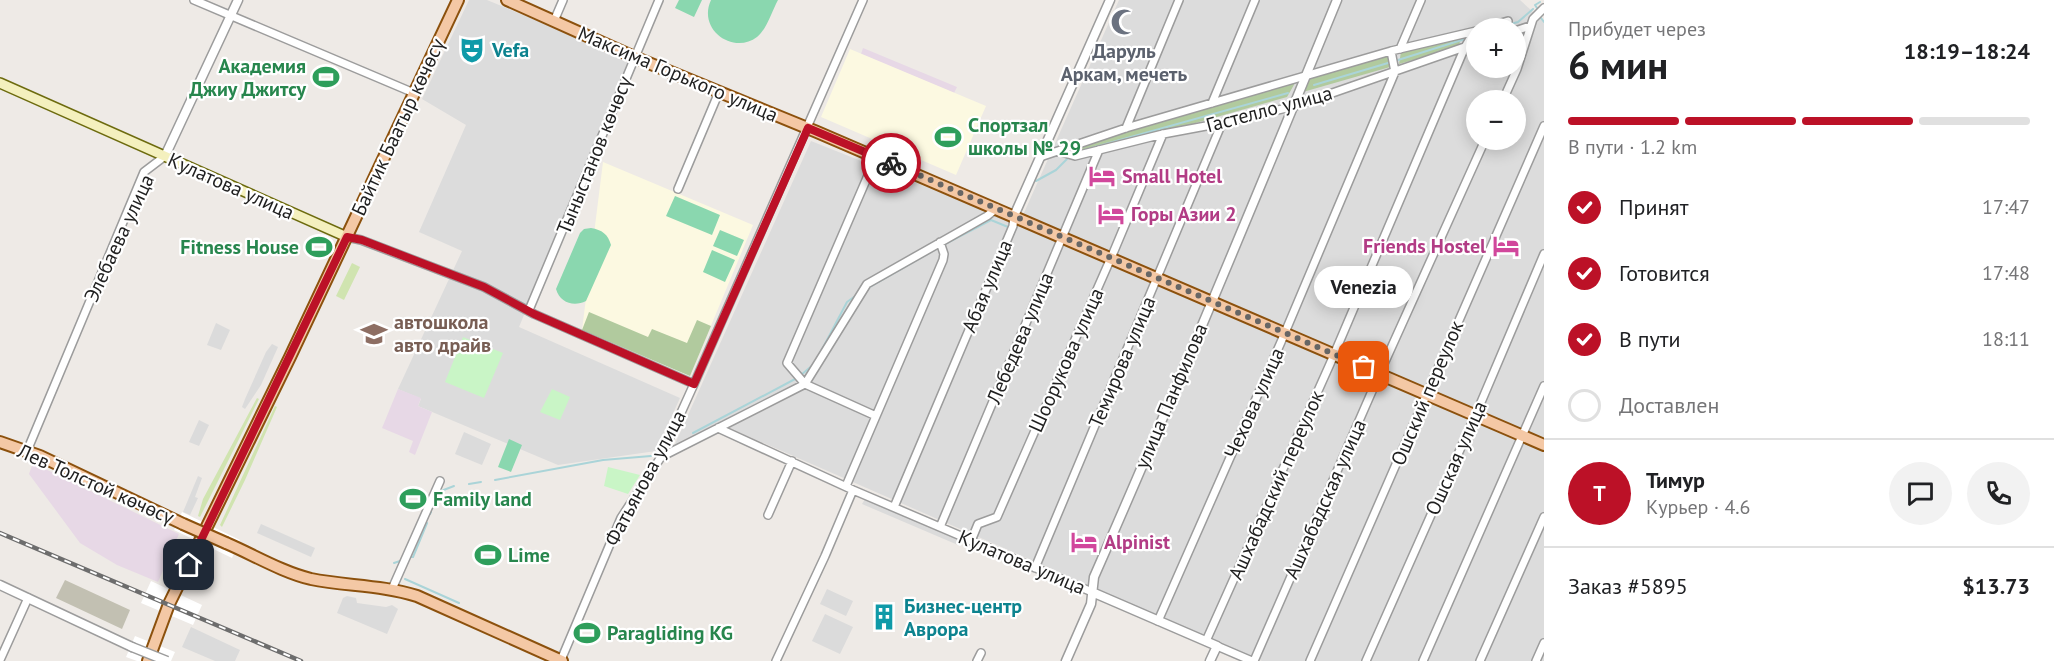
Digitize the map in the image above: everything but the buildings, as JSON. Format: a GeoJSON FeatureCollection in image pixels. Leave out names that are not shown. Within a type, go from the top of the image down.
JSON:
{"type":"FeatureCollection","features":[{"type":"Feature","properties":{"kind":"main road","name":"Байтик Баатыр көчөсү"},"geometry":{"type":"LineString","coordinates":[[149,661],[177,607],[198,546],[458,0]]}},
{"type":"Feature","properties":{"kind":"main road","name":"Максима Горького улица"},"geometry":{"type":"LineString","coordinates":[[507,0],[634,57],[997,208],[1544,445]]}},
{"type":"Feature","properties":{"kind":"main road","name":"Кулатова улица"},"geometry":{"type":"LineString","coordinates":[[0,83],[347,237]]}},
{"type":"Feature","properties":{"kind":"main road","name":"Лев Толстой көчөсү"},"geometry":{"type":"LineString","coordinates":[[0,442],[27,451],[183,524],[309,578],[392,590],[433,602],[562,661]]}},
{"type":"Feature","properties":{"kind":"street"},"geometry":{"type":"LineString","coordinates":[[194,0],[414,93]]}},
{"type":"Feature","properties":{"kind":"street","name":"Элебаева улица"},"geometry":{"type":"LineString","coordinates":[[27,451],[144,172],[165,156],[238,0]]}},
{"type":"Feature","properties":{"kind":"street"},"geometry":{"type":"LineString","coordinates":[[554,21],[562,0]]}},
{"type":"Feature","properties":{"kind":"street","name":"Тыныстанов көчөсү"},"geometry":{"type":"LineString","coordinates":[[529,310],[659,0]]}},
{"type":"Feature","properties":{"kind":"street","name":"Фатьянова улица"},"geometry":{"type":"LineString","coordinates":[[562,661],[621,518],[661,457],[863,0]]}},
{"type":"Feature","properties":{"kind":"street","name":"Абая улица"},"geometry":{"type":"LineString","coordinates":[[894,507],[1011,229],[1014,216],[1110,0]]}},
{"type":"Feature","properties":{"kind":"street"},"geometry":{"type":"LineString","coordinates":[[1126,128],[1179,0]]}},
{"type":"Feature","properties":{"kind":"street"},"geometry":{"type":"LineString","coordinates":[[1212,103],[1255,0]]}},
{"type":"Feature","properties":{"kind":"street","name":"улица Панфилова"},"geometry":{"type":"LineString","coordinates":[[1066,661],[1091,604],[1094,577],[1160,426],[1337,0]]}},
{"type":"Feature","properties":{"kind":"street"},"geometry":{"type":"LineString","coordinates":[[1400,49],[1421,0]]}},
{"type":"Feature","properties":{"kind":"street"},"geometry":{"type":"LineString","coordinates":[[1508,90],[1517,69],[1533,18],[1544,8]]}},
{"type":"Feature","properties":{"kind":"street"},"geometry":{"type":"LineString","coordinates":[[1526,27],[1530,26]]}},
{"type":"Feature","properties":{"kind":"street","name":"Гастелло улица"},"geometry":{"type":"LineString","coordinates":[[1040,156],[1126,128],[1391,51],[1466,33]]}},
{"type":"Feature","properties":{"kind":"street","name":"Гастелло улица"},"geometry":{"type":"LineString","coordinates":[[1058,151],[1075,156],[1163,134],[1294,106],[1466,47]]}},
{"type":"Feature","properties":{"kind":"street","name":"Ашхабадский переулок"},"geometry":{"type":"LineString","coordinates":[[1206,641],[1334,354],[1466,47]]}},
{"type":"Feature","properties":{"kind":"street"},"geometry":{"type":"LineString","coordinates":[[1391,51],[1395,72]]}},
{"type":"Feature","properties":{"kind":"street","name":"Чехова улица"},"geometry":{"type":"LineString","coordinates":[[1158,621],[1285,333],[1395,72]]}},
{"type":"Feature","properties":{"kind":"street"},"geometry":{"type":"LineString","coordinates":[[678,189],[719,92]]}},
{"type":"Feature","properties":{"kind":"street","name":"Темирова улица"},"geometry":{"type":"LineString","coordinates":[[1035,568],[1222,123]]}},
{"type":"Feature","properties":{"kind":"street","name":"Ошский переулок"},"geometry":{"type":"LineString","coordinates":[[1310,661],[1544,126]]}},
{"type":"Feature","properties":{"kind":"street","name":"Шоорукова улица"},"geometry":{"type":"LineString","coordinates":[[971,541],[978,524],[997,517],[1163,134]]}},
{"type":"Feature","properties":{"kind":"street","name":"Лебедева улица"},"geometry":{"type":"LineString","coordinates":[[940,527],[1099,150]]}},
{"type":"Feature","properties":{"kind":"street","name":"Ашхабадская улица"},"geometry":{"type":"LineString","coordinates":[[1253,661],[1480,150]]}},
{"type":"Feature","properties":{"kind":"street"},"geometry":{"type":"LineString","coordinates":[[876,157],[787,363],[805,384],[876,416]]}},
{"type":"Feature","properties":{"kind":"street"},"geometry":{"type":"LineString","coordinates":[[661,457],[805,384],[867,284],[987,216],[997,208]]}},
{"type":"Feature","properties":{"kind":"street","name":"Кулатова улица"},"geometry":{"type":"LineString","coordinates":[[347,237],[362,240],[474,283],[694,384]]}},
{"type":"Feature","properties":{"kind":"street"},"geometry":{"type":"LineString","coordinates":[[776,661],[829,548],[876,416],[943,260],[944,254],[940,242]]}},
{"type":"Feature","properties":{"kind":"street","name":"Ошская улица"},"geometry":{"type":"LineString","coordinates":[[1366,661],[1544,254]]}},
{"type":"Feature","properties":{"kind":"street"},"geometry":{"type":"LineString","coordinates":[[1423,661],[1544,386]]}},
{"type":"Feature","properties":{"kind":"street","name":"Кулатова улица"},"geometry":{"type":"LineString","coordinates":[[718,428],[971,541],[1253,661]]}},
{"type":"Feature","properties":{"kind":"street"},"geometry":{"type":"LineString","coordinates":[[768,514],[792,461]]}},
{"type":"Feature","properties":{"kind":"street"},"geometry":{"type":"LineString","coordinates":[[392,590],[440,481]]}},
{"type":"Feature","properties":{"kind":"street"},"geometry":{"type":"LineString","coordinates":[[1480,661],[1544,517]]}},
{"type":"Feature","properties":{"kind":"street"},"geometry":{"type":"LineString","coordinates":[[0,585],[167,661]]}},
{"type":"Feature","properties":{"kind":"street"},"geometry":{"type":"LineString","coordinates":[[0,660],[28,598]]}},
{"type":"Feature","properties":{"kind":"street"},"geometry":{"type":"LineString","coordinates":[[1536,661],[1544,643]]}},
{"type":"Feature","properties":{"kind":"street"},"geometry":{"type":"LineString","coordinates":[[1210,661],[1217,646]]}},
{"type":"Feature","properties":{"kind":"street"},"geometry":{"type":"LineString","coordinates":[[977,661],[981,653]]}},
{"type":"Feature","properties":{"kind":"shaded area"},"geometry":{"type":"Polygon","coordinates":[[[469,0],[487,0],[630,59],[519,327],[680,398],[656,451],[558,465],[418,406],[421,399],[398,389],[462,251],[419,232],[466,125],[422,99],[469,0]]]}},
{"type":"Feature","properties":{"kind":"shaded area"},"geometry":{"type":"Polygon","coordinates":[[[1119,0],[1520,0],[1544,22],[1544,661],[1262,661],[718,423],[675,444],[811,141],[1019,224],[1119,0]]]}},
{"type":"Feature","properties":{"kind":"shaded area"},"geometry":{"type":"Polygon","coordinates":[[[863,48],[957,87],[954,93],[861,54],[863,48]]]}},
{"type":"Feature","properties":{"kind":"shaded area"},"geometry":{"type":"Polygon","coordinates":[[[850,49],[986,106],[956,175],[821,117],[850,49]]]}},
{"type":"Feature","properties":{"kind":"shaded area"},"geometry":{"type":"Polygon","coordinates":[[[603,162],[753,225],[690,376],[582,330],[603,162]]]}},
{"type":"Feature","properties":{"kind":"shaded area"},"geometry":{"type":"Polygon","coordinates":[[[216,323],[230,330],[221,350],[207,345],[216,323]]]}},
{"type":"Feature","properties":{"kind":"shaded area"},"geometry":{"type":"Polygon","coordinates":[[[272,344],[278,347],[261,385],[245,409],[242,407],[245,399],[266,352],[272,344]]]}},
{"type":"Feature","properties":{"kind":"shaded area"},"geometry":{"type":"Polygon","coordinates":[[[398,389],[421,398],[418,406],[432,412],[415,455],[409,452],[413,441],[382,428],[398,389]]]}},
{"type":"Feature","properties":{"kind":"shaded area"},"geometry":{"type":"Polygon","coordinates":[[[199,420],[209,425],[199,446],[189,442],[199,420]]]}},
{"type":"Feature","properties":{"kind":"shaded area"},"geometry":{"type":"Polygon","coordinates":[[[464,432],[491,444],[482,465],[455,454],[464,432]]]}},
{"type":"Feature","properties":{"kind":"shaded area"},"geometry":{"type":"Polygon","coordinates":[[[33,463],[179,534],[158,582],[117,565],[80,543],[29,474],[33,463]]]}},
{"type":"Feature","properties":{"kind":"shaded area"},"geometry":{"type":"Polygon","coordinates":[[[198,476],[202,478],[195,497],[198,498],[190,515],[183,512],[198,476]]]}},
{"type":"Feature","properties":{"kind":"shaded area"},"geometry":{"type":"Polygon","coordinates":[[[865,499],[960,540],[958,545],[862,504],[865,499]]]}},
{"type":"Feature","properties":{"kind":"shaded area"},"geometry":{"type":"Polygon","coordinates":[[[261,524],[315,548],[311,557],[257,533],[261,524]]]}},
{"type":"Feature","properties":{"kind":"shaded area"},"geometry":{"type":"Polygon","coordinates":[[[65,580],[130,610],[122,629],[56,598],[65,580]]]}},
{"type":"Feature","properties":{"kind":"shaded area"},"geometry":{"type":"Polygon","coordinates":[[[827,589],[853,601],[846,616],[820,604],[827,589]]]}},
{"type":"Feature","properties":{"kind":"shaded area"},"geometry":{"type":"Polygon","coordinates":[[[347,596],[356,598],[357,603],[386,607],[392,605],[398,609],[387,634],[337,613],[343,598],[347,596]]]}},
{"type":"Feature","properties":{"kind":"shaded area"},"geometry":{"type":"Polygon","coordinates":[[[825,614],[853,627],[840,654],[812,641],[825,614]]]}},
{"type":"Feature","properties":{"kind":"shaded area"},"geometry":{"type":"Polygon","coordinates":[[[191,627],[240,650],[235,661],[215,661],[182,647],[191,627]]]}},
{"type":"Feature","properties":{"kind":"green space"},"geometry":{"type":"Polygon","coordinates":[[[679,0],[702,0],[694,17],[675,8],[679,0]]]}},
{"type":"Feature","properties":{"kind":"green space"},"geometry":{"type":"Polygon","coordinates":[[[711,0],[778,0],[761,34],[748,42],[738,43],[729,41],[713,30],[708,11],[711,0]]]}},
{"type":"Feature","properties":{"kind":"green space"},"geometry":{"type":"Polygon","coordinates":[[[1463,34],[1458,47],[1399,64],[1401,52],[1463,34]]]}},
{"type":"Feature","properties":{"kind":"green space"},"geometry":{"type":"Polygon","coordinates":[[[1388,56],[1390,67],[1303,92],[1311,78],[1388,56]]]}},
{"type":"Feature","properties":{"kind":"green space"},"geometry":{"type":"Polygon","coordinates":[[[1295,83],[1287,97],[1069,159],[1066,149],[1295,83]]]}},
{"type":"Feature","properties":{"kind":"green space"},"geometry":{"type":"Polygon","coordinates":[[[675,196],[720,215],[712,235],[666,216],[675,196]]]}},
{"type":"Feature","properties":{"kind":"green space"},"geometry":{"type":"Polygon","coordinates":[[[591,228],[604,233],[611,245],[586,301],[572,304],[564,301],[556,289],[580,233],[584,229],[591,228]]]}},
{"type":"Feature","properties":{"kind":"green space"},"geometry":{"type":"Polygon","coordinates":[[[720,230],[744,240],[737,256],[713,246],[720,230]]]}},
{"type":"Feature","properties":{"kind":"green space"},"geometry":{"type":"Polygon","coordinates":[[[712,250],[735,260],[725,282],[703,272],[712,250]]]}},
{"type":"Feature","properties":{"kind":"green space"},"geometry":{"type":"Polygon","coordinates":[[[352,263],[360,267],[344,300],[336,296],[352,263]]]}},
{"type":"Feature","properties":{"kind":"green space"},"geometry":{"type":"Polygon","coordinates":[[[589,312],[648,337],[652,329],[687,343],[697,320],[711,326],[690,376],[582,330],[589,312]]]}},
{"type":"Feature","properties":{"kind":"green space"},"geometry":{"type":"Polygon","coordinates":[[[463,337],[503,353],[484,398],[445,382],[463,337]]]}},
{"type":"Feature","properties":{"kind":"green space"},"geometry":{"type":"Polygon","coordinates":[[[552,389],[570,397],[560,420],[540,412],[552,389]]]}},
{"type":"Feature","properties":{"kind":"green space"},"geometry":{"type":"Polygon","coordinates":[[[257,398],[259,399],[200,517],[198,516],[203,499],[257,398]]]}},
{"type":"Feature","properties":{"kind":"green space"},"geometry":{"type":"Polygon","coordinates":[[[275,406],[277,407],[222,527],[220,525],[275,406]]]}},
{"type":"Feature","properties":{"kind":"green space"},"geometry":{"type":"Polygon","coordinates":[[[509,439],[522,445],[511,472],[498,467],[509,439]]]}},
{"type":"Feature","properties":{"kind":"green space"},"geometry":{"type":"Polygon","coordinates":[[[608,467],[640,475],[628,494],[604,486],[608,467]]]}},
{"type":"Feature","properties":{"kind":"pier"},"geometry":{"type":"Polygon","coordinates":[[[182,512],[240,540],[232,558],[174,530],[182,512]]]}},
{"type":"Feature","properties":{"kind":"pier"},"geometry":{"type":"Polygon","coordinates":[[[151,581],[202,605],[193,625],[141,603],[151,581]]]}},
{"type":"Feature","properties":{"kind":"pier"},"geometry":{"type":"Polygon","coordinates":[[[135,636],[175,652],[171,661],[137,661],[126,657],[135,636]]]}},
{"type":"Feature","properties":{"kind":"waterway"},"geometry":{"type":"LineString","coordinates":[[1537,8],[1535,5],[1540,2]]}},
{"type":"Feature","properties":{"kind":"waterway"},"geometry":{"type":"LineString","coordinates":[[1523,18],[1533,9]]}},
{"type":"Feature","properties":{"kind":"waterway"},"geometry":{"type":"LineString","coordinates":[[1541,18],[1544,22]]}},
{"type":"Feature","properties":{"kind":"waterway"},"geometry":{"type":"LineString","coordinates":[[1398,60],[1465,39]]}},
{"type":"Feature","properties":{"kind":"waterway"},"geometry":{"type":"LineString","coordinates":[[1314,85],[1388,63]]}},
{"type":"Feature","properties":{"kind":"waterway"},"geometry":{"type":"LineString","coordinates":[[1077,152],[1288,93]]}},
{"type":"Feature","properties":{"kind":"waterway"},"geometry":{"type":"LineString","coordinates":[[1036,181],[1056,170],[1068,158]]}},
{"type":"Feature","properties":{"kind":"waterway"},"geometry":{"type":"LineString","coordinates":[[945,244],[991,220],[1008,227]]}},
{"type":"Feature","properties":{"kind":"waterway"},"geometry":{"type":"LineString","coordinates":[[868,288],[938,248]]}},
{"type":"Feature","properties":{"kind":"waterway"},"geometry":{"type":"LineString","coordinates":[[817,359],[847,302],[858,294]]}},
{"type":"Feature","properties":{"kind":"waterway"},"geometry":{"type":"LineString","coordinates":[[801,375],[814,364]]}},
{"type":"Feature","properties":{"kind":"waterway"},"geometry":{"type":"LineString","coordinates":[[693,433],[797,378]]}},
{"type":"Feature","properties":{"kind":"waterway"},"geometry":{"type":"LineString","coordinates":[[495,480],[603,460],[651,456]]}},
{"type":"Feature","properties":{"kind":"waterway"},"geometry":{"type":"LineString","coordinates":[[469,484],[481,482]]}},
{"type":"Feature","properties":{"kind":"waterway"},"geometry":{"type":"LineString","coordinates":[[437,496],[441,491],[454,486]]}},
{"type":"Feature","properties":{"kind":"waterway"},"geometry":{"type":"LineString","coordinates":[[410,557],[413,557],[427,523]]}},
{"type":"Feature","properties":{"kind":"waterway"},"geometry":{"type":"LineString","coordinates":[[394,563],[400,561]]}},
{"type":"Feature","properties":{"kind":"waterway"},"geometry":{"type":"LineString","coordinates":[[405,579],[459,603]]}},
{"type":"Feature","properties":{"kind":"railway"},"geometry":{"type":"LineString","coordinates":[[0,533],[301,661]]}},
{"type":"Feature","properties":{"kind":"way so far"},"geometry":{"type":"LineString","coordinates":[[891,163],[1364,367]]}},
{"type":"Feature","properties":{"kind":"place","name":"Даруль Аркам, мечеть"},"geometry":{"type":"Point","coordinates":[1124,22]}},
{"type":"Feature","properties":{"kind":"place","name":"Vefa"},"geometry":{"type":"Point","coordinates":[472,50]}},
{"type":"Feature","properties":{"kind":"place","name":"Академия Джиу Джитсу"},"geometry":{"type":"Point","coordinates":[326,77]}},
{"type":"Feature","properties":{"kind":"place","name":"Спортзал школы № 29"},"geometry":{"type":"Point","coordinates":[948,137]}},
{"type":"Feature","properties":{"kind":"place","name":"Small Hotel"},"geometry":{"type":"Point","coordinates":[1102,176]}},
{"type":"Feature","properties":{"kind":"place","name":"Горы Азии 2"},"geometry":{"type":"Point","coordinates":[1111,214]}},
{"type":"Feature","properties":{"kind":"place","name":"Friends Hostel"},"geometry":{"type":"Point","coordinates":[1506,246]}},
{"type":"Feature","properties":{"kind":"place","name":"Fitness House"},"geometry":{"type":"Point","coordinates":[319,247]}},
{"type":"Feature","properties":{"kind":"place","name":"автошкола авто драйв"},"geometry":{"type":"Point","coordinates":[374,334]}},
{"type":"Feature","properties":{"kind":"place","name":"Venezia"},"geometry":{"type":"Point","coordinates":[1364,367]}},
{"type":"Feature","properties":{"kind":"place","name":"Family land"},"geometry":{"type":"Point","coordinates":[413,499]}},
{"type":"Feature","properties":{"kind":"place","name":"Alpinist"},"geometry":{"type":"Point","coordinates":[1084,542]}},
{"type":"Feature","properties":{"kind":"place","name":"Lime"},"geometry":{"type":"Point","coordinates":[488,555]}},
{"type":"Feature","properties":{"kind":"place","name":"Бизнес-центр Аврора"},"geometry":{"type":"Point","coordinates":[884,617]}},
{"type":"Feature","properties":{"kind":"place","name":"Paragliding KG"},"geometry":{"type":"Point","coordinates":[587,633]}},
{"type":"Feature","properties":{"kind":"route"},"geometry":{"type":"LineString","coordinates":[[189,565],[347,237],[362,240],[484,287],[534,314],[694,384],[808,128],[891,163]]}}]}
